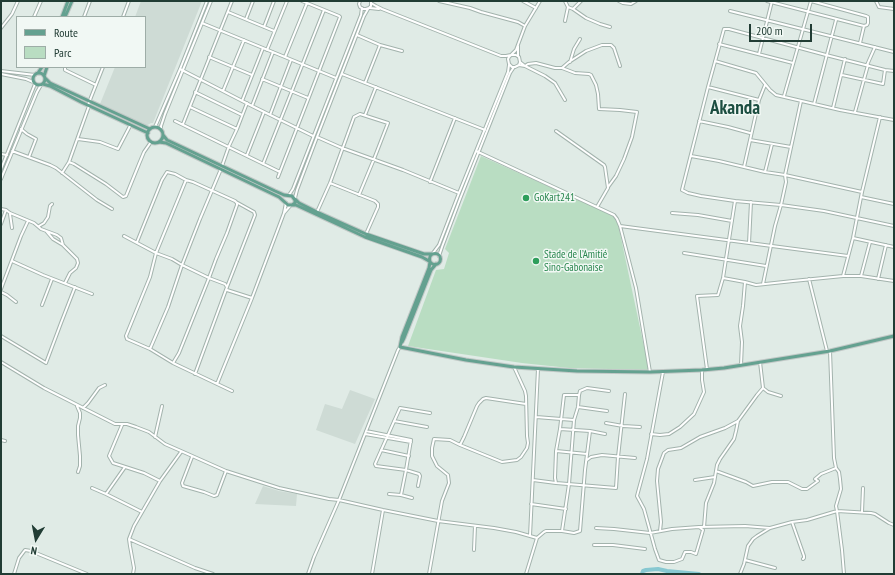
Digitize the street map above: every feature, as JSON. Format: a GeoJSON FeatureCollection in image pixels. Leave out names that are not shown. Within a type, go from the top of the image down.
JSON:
{"type":"FeatureCollection","features":[{"type":"Feature","properties":{"kind":"main road"},"geometry":{"type":"LineString","coordinates":[[62,16],[68,1]]}},
{"type":"Feature","properties":{"kind":"main road"},"geometry":{"type":"LineString","coordinates":[[65,16],[72,1]]}},
{"type":"Feature","properties":{"kind":"main road"},"geometry":{"type":"LineString","coordinates":[[41,68],[33,78],[37,85],[50,86],[150,129],[158,127],[161,129],[167,140],[280,197],[291,205],[296,205],[365,237],[422,257],[430,261],[432,264],[436,264]]}},
{"type":"Feature","properties":{"kind":"main road"},"geometry":{"type":"LineString","coordinates":[[42,85],[45,82],[47,68]]}},
{"type":"Feature","properties":{"kind":"main road"},"geometry":{"type":"LineString","coordinates":[[36,74],[41,74],[50,82],[89,104],[148,134]]}},
{"type":"Feature","properties":{"kind":"main road"},"geometry":{"type":"LineString","coordinates":[[150,129],[148,138],[151,142],[166,143],[275,191],[292,196],[299,202],[318,212],[366,234],[424,254],[437,254],[440,261],[432,270],[401,345]]}},
{"type":"Feature","properties":{"kind":"main road"},"geometry":{"type":"LineString","coordinates":[[159,142],[163,135]]}},
{"type":"Feature","properties":{"kind":"main road"},"geometry":{"type":"LineString","coordinates":[[286,202],[285,198],[288,196]]}},
{"type":"Feature","properties":{"kind":"main road"},"geometry":{"type":"LineString","coordinates":[[291,205],[295,203],[295,198]]}},
{"type":"Feature","properties":{"kind":"main road"},"geometry":{"type":"LineString","coordinates":[[401,345],[402,337],[429,268],[429,257],[432,254]]}},
{"type":"Feature","properties":{"kind":"main road"},"geometry":{"type":"LineString","coordinates":[[401,345],[454,358],[514,367],[604,372],[663,372],[724,368],[829,351],[894,336]]}},
{"type":"Feature","properties":{"kind":"street"},"geometry":{"type":"LineString","coordinates":[[1,28],[12,14],[18,1]]}},
{"type":"Feature","properties":{"kind":"street"},"geometry":{"type":"LineString","coordinates":[[34,16],[41,1]]}},
{"type":"Feature","properties":{"kind":"street"},"geometry":{"type":"LineString","coordinates":[[84,16],[90,1]]}},
{"type":"Feature","properties":{"kind":"street"},"geometry":{"type":"LineString","coordinates":[[123,16],[129,1]]}},
{"type":"Feature","properties":{"kind":"street"},"geometry":{"type":"LineString","coordinates":[[155,127],[207,1]]}},
{"type":"Feature","properties":{"kind":"street"},"geometry":{"type":"LineString","coordinates":[[161,129],[162,122],[211,1]]}},
{"type":"Feature","properties":{"kind":"street"},"geometry":{"type":"LineString","coordinates":[[183,124],[232,1]]}},
{"type":"Feature","properties":{"kind":"street"},"geometry":{"type":"LineString","coordinates":[[246,19],[253,1]]}},
{"type":"Feature","properties":{"kind":"street"},"geometry":{"type":"LineString","coordinates":[[264,27],[274,1]]}},
{"type":"Feature","properties":{"kind":"street"},"geometry":{"type":"LineString","coordinates":[[267,50],[287,1]]}},
{"type":"Feature","properties":{"kind":"street"},"geometry":{"type":"LineString","coordinates":[[278,177],[340,17],[302,1]]}},
{"type":"Feature","properties":{"kind":"street"},"geometry":{"type":"LineString","coordinates":[[356,1],[364,9],[382,9]]}},
{"type":"Feature","properties":{"kind":"street"},"geometry":{"type":"LineString","coordinates":[[288,196],[293,189],[361,15],[360,1]]}},
{"type":"Feature","properties":{"kind":"street"},"geometry":{"type":"LineString","coordinates":[[439,1],[470,8],[518,22],[525,26]]}},
{"type":"Feature","properties":{"kind":"street"},"geometry":{"type":"LineString","coordinates":[[523,1],[536,8]]}},
{"type":"Feature","properties":{"kind":"street"},"geometry":{"type":"LineString","coordinates":[[439,256],[508,72],[508,59],[516,50],[525,26],[540,1]]}},
{"type":"Feature","properties":{"kind":"street"},"geometry":{"type":"LineString","coordinates":[[565,1],[568,7],[586,18],[610,27]]}},
{"type":"Feature","properties":{"kind":"street"},"geometry":{"type":"LineString","coordinates":[[573,9],[581,1]]}},
{"type":"Feature","properties":{"kind":"street"},"geometry":{"type":"LineString","coordinates":[[619,1],[631,4],[636,1]]}},
{"type":"Feature","properties":{"kind":"street"},"geometry":{"type":"LineString","coordinates":[[767,1],[864,26]]}},
{"type":"Feature","properties":{"kind":"street"},"geometry":{"type":"LineString","coordinates":[[784,96],[811,1],[868,17],[869,19],[867,25],[864,26],[860,43]]}},
{"type":"Feature","properties":{"kind":"street"},"geometry":{"type":"LineString","coordinates":[[876,1],[879,7],[894,9]]}},
{"type":"Feature","properties":{"kind":"street"},"geometry":{"type":"LineString","coordinates":[[295,198],[296,190],[357,34],[368,9],[371,6],[371,2],[382,9],[500,56],[512,67],[515,67]]}},
{"type":"Feature","properties":{"kind":"street"},"geometry":{"type":"LineString","coordinates":[[759,54],[772,2]]}},
{"type":"Feature","properties":{"kind":"street"},"geometry":{"type":"LineString","coordinates":[[284,57],[307,3]]}},
{"type":"Feature","properties":{"kind":"street"},"geometry":{"type":"LineString","coordinates":[[564,21],[568,7]]}},
{"type":"Feature","properties":{"kind":"street"},"geometry":{"type":"LineString","coordinates":[[263,164],[324,10]]}},
{"type":"Feature","properties":{"kind":"street"},"geometry":{"type":"LineString","coordinates":[[730,11],[894,52]]}},
{"type":"Feature","properties":{"kind":"street"},"geometry":{"type":"LineString","coordinates":[[228,12],[275,31]]}},
{"type":"Feature","properties":{"kind":"street"},"geometry":{"type":"LineString","coordinates":[[814,104],[836,20]]}},
{"type":"Feature","properties":{"kind":"street"},"geometry":{"type":"LineString","coordinates":[[202,23],[336,78]]}},
{"type":"Feature","properties":{"kind":"street"},"geometry":{"type":"LineString","coordinates":[[894,71],[826,55],[730,29],[724,30],[719,44],[682,190],[688,193],[735,201],[781,205],[824,212],[894,226]]}},
{"type":"Feature","properties":{"kind":"street"},"geometry":{"type":"LineString","coordinates":[[357,34],[380,45],[402,51]]}},
{"type":"Feature","properties":{"kind":"street"},"geometry":{"type":"LineString","coordinates":[[570,62],[574,49],[580,39]]}},
{"type":"Feature","properties":{"kind":"street"},"geometry":{"type":"LineString","coordinates":[[222,91],[244,40]]}},
{"type":"Feature","properties":{"kind":"street"},"geometry":{"type":"LineString","coordinates":[[518,43],[518,56],[520,58],[520,62],[545,76],[555,84],[566,100]]}},
{"type":"Feature","properties":{"kind":"street"},"geometry":{"type":"LineString","coordinates":[[518,65],[525,66],[536,63],[557,69],[562,68],[594,47],[611,44],[614,48],[620,66]]}},
{"type":"Feature","properties":{"kind":"street"},"geometry":{"type":"LineString","coordinates":[[719,44],[793,62]]}},
{"type":"Feature","properties":{"kind":"street"},"geometry":{"type":"LineString","coordinates":[[365,83],[380,45]]}},
{"type":"Feature","properties":{"kind":"street"},"geometry":{"type":"LineString","coordinates":[[854,112],[875,47]]}},
{"type":"Feature","properties":{"kind":"street"},"geometry":{"type":"LineString","coordinates":[[242,101],[263,48]]}},
{"type":"Feature","properties":{"kind":"street"},"geometry":{"type":"LineString","coordinates":[[252,106],[273,52]]}},
{"type":"Feature","properties":{"kind":"street"},"geometry":{"type":"LineString","coordinates":[[500,56],[518,56]]}},
{"type":"Feature","properties":{"kind":"street"},"geometry":{"type":"LineString","coordinates":[[209,58],[252,75]]}},
{"type":"Feature","properties":{"kind":"street"},"geometry":{"type":"LineString","coordinates":[[833,108],[846,59]]}},
{"type":"Feature","properties":{"kind":"street"},"geometry":{"type":"LineString","coordinates":[[270,115],[292,60]]}},
{"type":"Feature","properties":{"kind":"street"},"geometry":{"type":"LineString","coordinates":[[715,61],[756,73],[765,85],[776,95],[894,120]]}},
{"type":"Feature","properties":{"kind":"street"},"geometry":{"type":"LineString","coordinates":[[432,254],[439,245],[510,74],[520,62]]}},
{"type":"Feature","properties":{"kind":"street"},"geometry":{"type":"LineString","coordinates":[[65,68],[65,70],[96,85]]}},
{"type":"Feature","properties":{"kind":"street"},"geometry":{"type":"LineString","coordinates":[[62,173],[69,162],[78,139],[103,68]]}},
{"type":"Feature","properties":{"kind":"street"},"geometry":{"type":"LineString","coordinates":[[562,68],[575,74],[586,73],[591,75],[598,94],[599,109],[637,112],[632,138],[624,159],[616,176],[597,207]]}},
{"type":"Feature","properties":{"kind":"street"},"geometry":{"type":"LineString","coordinates":[[180,69],[313,136]]}},
{"type":"Feature","properties":{"kind":"street"},"geometry":{"type":"LineString","coordinates":[[1,70],[36,74]]}},
{"type":"Feature","properties":{"kind":"street"},"geometry":{"type":"LineString","coordinates":[[842,75],[882,84],[885,70]]}},
{"type":"Feature","properties":{"kind":"street"},"geometry":{"type":"LineString","coordinates":[[1,74],[34,82],[1,169]]}},
{"type":"Feature","properties":{"kind":"street"},"geometry":{"type":"LineString","coordinates":[[342,74],[485,130]]}},
{"type":"Feature","properties":{"kind":"street"},"geometry":{"type":"LineString","coordinates":[[262,79],[308,98]]}},
{"type":"Feature","properties":{"kind":"street"},"geometry":{"type":"LineString","coordinates":[[1,179],[37,92],[42,85]]}},
{"type":"Feature","properties":{"kind":"street"},"geometry":{"type":"LineString","coordinates":[[744,167],[759,100],[765,85]]}},
{"type":"Feature","properties":{"kind":"street"},"geometry":{"type":"LineString","coordinates":[[708,86],[759,100]]}},
{"type":"Feature","properties":{"kind":"street"},"geometry":{"type":"LineString","coordinates":[[365,115],[376,87]]}},
{"type":"Feature","properties":{"kind":"street"},"geometry":{"type":"LineString","coordinates":[[195,92],[242,115]]}},
{"type":"Feature","properties":{"kind":"street"},"geometry":{"type":"LineString","coordinates":[[763,284],[770,246],[786,182],[785,175],[801,101]]}},
{"type":"Feature","properties":{"kind":"street"},"geometry":{"type":"LineString","coordinates":[[150,349],[168,307],[182,265],[247,103]]}},
{"type":"Feature","properties":{"kind":"street"},"geometry":{"type":"LineString","coordinates":[[190,107],[236,129]]}},
{"type":"Feature","properties":{"kind":"street"},"geometry":{"type":"LineString","coordinates":[[247,155],[264,112]]}},
{"type":"Feature","properties":{"kind":"street"},"geometry":{"type":"LineString","coordinates":[[318,212],[354,117],[360,114],[388,123],[359,195]]}},
{"type":"Feature","properties":{"kind":"street"},"geometry":{"type":"LineString","coordinates":[[843,276],[880,117]]}},
{"type":"Feature","properties":{"kind":"street"},"geometry":{"type":"LineString","coordinates":[[430,182],[455,118]]}},
{"type":"Feature","properties":{"kind":"street"},"geometry":{"type":"LineString","coordinates":[[175,121],[280,172]]}},
{"type":"Feature","properties":{"kind":"street"},"geometry":{"type":"LineString","coordinates":[[699,121],[728,127],[751,134]]}},
{"type":"Feature","properties":{"kind":"street"},"geometry":{"type":"LineString","coordinates":[[78,139],[100,142],[118,149],[130,126]]}},
{"type":"Feature","properties":{"kind":"street"},"geometry":{"type":"LineString","coordinates":[[21,129],[36,139],[29,157]]}},
{"type":"Feature","properties":{"kind":"street"},"geometry":{"type":"LineString","coordinates":[[556,131],[606,167],[608,187]]}},
{"type":"Feature","properties":{"kind":"street"},"geometry":{"type":"LineString","coordinates":[[317,137],[460,193]]}},
{"type":"Feature","properties":{"kind":"street"},"geometry":{"type":"LineString","coordinates":[[750,140],[791,147]]}},
{"type":"Feature","properties":{"kind":"street"},"geometry":{"type":"LineString","coordinates":[[69,162],[106,184],[122,196],[126,196],[144,152],[151,142]]}},
{"type":"Feature","properties":{"kind":"street"},"geometry":{"type":"LineString","coordinates":[[765,172],[772,144]]}},
{"type":"Feature","properties":{"kind":"street"},"geometry":{"type":"LineString","coordinates":[[12,151],[56,168],[112,209]]}},
{"type":"Feature","properties":{"kind":"street"},"geometry":{"type":"LineString","coordinates":[[478,152],[614,215],[620,226],[636,288],[650,372]]}},
{"type":"Feature","properties":{"kind":"street"},"geometry":{"type":"LineString","coordinates":[[1,154],[7,155]]}},
{"type":"Feature","properties":{"kind":"street"},"geometry":{"type":"LineString","coordinates":[[690,156],[862,192]]}},
{"type":"Feature","properties":{"kind":"street"},"geometry":{"type":"LineString","coordinates":[[137,243],[162,180],[167,172],[175,174],[235,201],[254,212],[256,215],[195,374]]}},
{"type":"Feature","properties":{"kind":"street"},"geometry":{"type":"LineString","coordinates":[[186,180],[156,253],[150,276],[126,336],[127,339],[150,349],[173,363],[232,391]]}},
{"type":"Feature","properties":{"kind":"street"},"geometry":{"type":"LineString","coordinates":[[330,183],[375,201],[378,204],[366,234]]}},
{"type":"Feature","properties":{"kind":"street"},"geometry":{"type":"LineString","coordinates":[[861,197],[894,204]]}},
{"type":"Feature","properties":{"kind":"street"},"geometry":{"type":"LineString","coordinates":[[173,363],[179,353],[238,205],[235,201]]}},
{"type":"Feature","properties":{"kind":"street"},"geometry":{"type":"LineString","coordinates":[[707,369],[697,296],[718,295],[723,278],[735,201]]}},
{"type":"Feature","properties":{"kind":"street"},"geometry":{"type":"LineString","coordinates":[[217,384],[252,298],[284,213],[286,202]]}},
{"type":"Feature","properties":{"kind":"street"},"geometry":{"type":"LineString","coordinates":[[749,243],[751,202]]}},
{"type":"Feature","properties":{"kind":"street"},"geometry":{"type":"LineString","coordinates":[[38,226],[44,223],[48,217],[50,206],[52,204]]}},
{"type":"Feature","properties":{"kind":"street"},"geometry":{"type":"LineString","coordinates":[[284,213],[291,205]]}},
{"type":"Feature","properties":{"kind":"street"},"geometry":{"type":"LineString","coordinates":[[1,209],[6,210],[38,226],[41,229],[58,234],[63,245]]}},
{"type":"Feature","properties":{"kind":"street"},"geometry":{"type":"LineString","coordinates":[[1,224],[6,210]]}},
{"type":"Feature","properties":{"kind":"street"},"geometry":{"type":"LineString","coordinates":[[10,213],[12,228]]}},
{"type":"Feature","properties":{"kind":"street"},"geometry":{"type":"LineString","coordinates":[[672,213],[698,215],[732,221]]}},
{"type":"Feature","properties":{"kind":"street"},"geometry":{"type":"LineString","coordinates":[[1,289],[28,221]]}},
{"type":"Feature","properties":{"kind":"street"},"geometry":{"type":"LineString","coordinates":[[620,226],[848,256]]}},
{"type":"Feature","properties":{"kind":"street"},"geometry":{"type":"LineString","coordinates":[[46,231],[53,239],[63,245],[77,259],[78,263],[76,268],[70,273],[65,284]]}},
{"type":"Feature","properties":{"kind":"street"},"geometry":{"type":"LineString","coordinates":[[124,236],[156,253],[225,284],[227,288],[252,298]]}},
{"type":"Feature","properties":{"kind":"street"},"geometry":{"type":"LineString","coordinates":[[853,238],[894,247]]}},
{"type":"Feature","properties":{"kind":"street"},"geometry":{"type":"LineString","coordinates":[[861,276],[870,242]]}},
{"type":"Feature","properties":{"kind":"street"},"geometry":{"type":"LineString","coordinates":[[878,279],[886,245]]}},
{"type":"Feature","properties":{"kind":"street"},"geometry":{"type":"LineString","coordinates":[[684,253],[766,266]]}},
{"type":"Feature","properties":{"kind":"street"},"geometry":{"type":"LineString","coordinates":[[12,261],[92,294]]}},
{"type":"Feature","properties":{"kind":"street"},"geometry":{"type":"LineString","coordinates":[[723,278],[756,285],[843,276],[861,276],[894,281]]}},
{"type":"Feature","properties":{"kind":"street"},"geometry":{"type":"LineString","coordinates":[[42,304],[52,278]]}},
{"type":"Feature","properties":{"kind":"street"},"geometry":{"type":"LineString","coordinates":[[809,279],[829,351],[834,458],[836,468],[839,472],[841,489],[836,506],[844,574]]}},
{"type":"Feature","properties":{"kind":"street"},"geometry":{"type":"LineString","coordinates":[[741,365],[742,342],[740,326],[745,282]]}},
{"type":"Feature","properties":{"kind":"street"},"geometry":{"type":"LineString","coordinates":[[1,336],[46,363],[75,287]]}},
{"type":"Feature","properties":{"kind":"street"},"geometry":{"type":"LineString","coordinates":[[1,292],[16,302]]}},
{"type":"Feature","properties":{"kind":"street"},"geometry":{"type":"LineString","coordinates":[[308,574],[401,345]]}},
{"type":"Feature","properties":{"kind":"street"},"geometry":{"type":"LineString","coordinates":[[1,362],[44,388],[115,424],[126,424],[149,432],[165,444],[226,471],[279,488],[329,499],[438,521],[516,532],[538,538]]}},
{"type":"Feature","properties":{"kind":"street"},"geometry":{"type":"LineString","coordinates":[[760,362],[763,388],[768,392],[781,396]]}},
{"type":"Feature","properties":{"kind":"street"},"geometry":{"type":"LineString","coordinates":[[429,574],[442,501],[449,483],[448,475],[437,466],[432,456],[434,439],[450,440],[502,462],[521,458],[528,445],[525,391],[514,367]]}},
{"type":"Feature","properties":{"kind":"street"},"geometry":{"type":"LineString","coordinates":[[530,536],[538,369]]}},
{"type":"Feature","properties":{"kind":"street"},"geometry":{"type":"LineString","coordinates":[[651,434],[669,434],[680,427],[694,414],[704,392],[702,370]]}},
{"type":"Feature","properties":{"kind":"street"},"geometry":{"type":"LineString","coordinates":[[663,372],[647,458],[637,496],[644,509],[659,560],[674,562],[682,559],[685,552],[692,552],[696,554],[703,530],[699,527]]}},
{"type":"Feature","properties":{"kind":"street"},"geometry":{"type":"LineString","coordinates":[[83,408],[99,388],[105,385]]}},
{"type":"Feature","properties":{"kind":"street"},"geometry":{"type":"LineString","coordinates":[[562,531],[569,484],[574,420],[578,407],[580,391],[587,388],[609,391]]}},
{"type":"Feature","properties":{"kind":"street"},"geometry":{"type":"LineString","coordinates":[[704,527],[706,503],[713,487],[718,461],[734,439],[738,421],[763,388]]}},
{"type":"Feature","properties":{"kind":"street"},"geometry":{"type":"LineString","coordinates":[[533,480],[616,488],[625,394]]}},
{"type":"Feature","properties":{"kind":"street"},"geometry":{"type":"LineString","coordinates":[[556,483],[556,451],[562,418],[564,395],[579,395]]}},
{"type":"Feature","properties":{"kind":"street"},"geometry":{"type":"LineString","coordinates":[[460,445],[477,406],[483,399],[486,398],[526,404]]}},
{"type":"Feature","properties":{"kind":"street"},"geometry":{"type":"LineString","coordinates":[[76,405],[80,413],[78,435],[80,466],[78,472]]}},
{"type":"Feature","properties":{"kind":"street"},"geometry":{"type":"LineString","coordinates":[[155,438],[162,406]]}},
{"type":"Feature","properties":{"kind":"street"},"geometry":{"type":"LineString","coordinates":[[578,407],[607,411]]}},
{"type":"Feature","properties":{"kind":"street"},"geometry":{"type":"LineString","coordinates":[[418,486],[419,474],[406,470],[376,466],[375,464],[400,408],[430,414]]}},
{"type":"Feature","properties":{"kind":"street"},"geometry":{"type":"LineString","coordinates":[[536,417],[574,420]]}},
{"type":"Feature","properties":{"kind":"street"},"geometry":{"type":"LineString","coordinates":[[394,421],[427,427]]}},
{"type":"Feature","properties":{"kind":"street"},"geometry":{"type":"LineString","coordinates":[[660,531],[661,522],[657,481],[658,469],[664,453],[668,450],[681,448],[738,421]]}},
{"type":"Feature","properties":{"kind":"street"},"geometry":{"type":"LineString","coordinates":[[606,423],[640,427]]}},
{"type":"Feature","properties":{"kind":"street"},"geometry":{"type":"LineString","coordinates":[[123,424],[109,456],[113,463],[144,473],[160,481]]}},
{"type":"Feature","properties":{"kind":"street"},"geometry":{"type":"LineString","coordinates":[[560,429],[590,431],[605,434]]}},
{"type":"Feature","properties":{"kind":"street"},"geometry":{"type":"LineString","coordinates":[[526,574],[538,538],[544,532],[562,531],[574,533],[580,531],[590,431]]}},
{"type":"Feature","properties":{"kind":"street"},"geometry":{"type":"LineString","coordinates":[[365,432],[411,440],[411,442]]}},
{"type":"Feature","properties":{"kind":"street"},"geometry":{"type":"LineString","coordinates":[[365,432],[386,438],[411,442]]}},
{"type":"Feature","properties":{"kind":"street"},"geometry":{"type":"LineString","coordinates":[[401,496],[411,442]]}},
{"type":"Feature","properties":{"kind":"street"},"geometry":{"type":"LineString","coordinates":[[381,450],[408,456]]}},
{"type":"Feature","properties":{"kind":"street"},"geometry":{"type":"LineString","coordinates":[[133,574],[134,568],[129,539],[134,526],[160,481],[181,451]]}},
{"type":"Feature","properties":{"kind":"street"},"geometry":{"type":"LineString","coordinates":[[556,451],[587,454]]}},
{"type":"Feature","properties":{"kind":"street"},"geometry":{"type":"LineString","coordinates":[[587,460],[591,457],[602,455],[635,458]]}},
{"type":"Feature","properties":{"kind":"street"},"geometry":{"type":"LineString","coordinates":[[192,456],[182,483],[183,486],[214,496],[217,495],[226,471]]}},
{"type":"Feature","properties":{"kind":"street"},"geometry":{"type":"LineString","coordinates":[[106,494],[125,467]]}},
{"type":"Feature","properties":{"kind":"street"},"geometry":{"type":"LineString","coordinates":[[716,471],[753,486],[772,482],[788,482],[802,489],[807,489],[818,481],[814,479],[836,468]]}},
{"type":"Feature","properties":{"kind":"street"},"geometry":{"type":"LineString","coordinates":[[695,480],[715,477]]}},
{"type":"Feature","properties":{"kind":"street"},"geometry":{"type":"LineString","coordinates":[[92,488],[142,512]]}},
{"type":"Feature","properties":{"kind":"street"},"geometry":{"type":"LineString","coordinates":[[862,512],[863,488]]}},
{"type":"Feature","properties":{"kind":"street"},"geometry":{"type":"LineString","coordinates":[[389,494],[412,498]]}},
{"type":"Feature","properties":{"kind":"street"},"geometry":{"type":"LineString","coordinates":[[531,504],[566,509]]}},
{"type":"Feature","properties":{"kind":"street"},"geometry":{"type":"LineString","coordinates":[[372,574],[382,510]]}},
{"type":"Feature","properties":{"kind":"street"},"geometry":{"type":"LineString","coordinates":[[740,574],[748,546],[753,539],[770,528],[792,522],[807,520],[837,511],[875,514],[894,525]]}},
{"type":"Feature","properties":{"kind":"street"},"geometry":{"type":"LineString","coordinates":[[792,522],[804,556],[803,559]]}},
{"type":"Feature","properties":{"kind":"street"},"geometry":{"type":"LineString","coordinates":[[474,550],[475,526]]}},
{"type":"Feature","properties":{"kind":"street"},"geometry":{"type":"LineString","coordinates":[[596,528],[650,533],[672,528],[745,526],[770,528]]}},
{"type":"Feature","properties":{"kind":"street"},"geometry":{"type":"LineString","coordinates":[[129,539],[195,568],[213,574]]}},
{"type":"Feature","properties":{"kind":"street"},"geometry":{"type":"LineString","coordinates":[[594,544],[645,549]]}},
{"type":"Feature","properties":{"kind":"street"},"geometry":{"type":"LineString","coordinates":[[14,574],[19,558],[25,550],[31,551],[87,574]]}},
{"type":"Feature","properties":{"kind":"street"},"geometry":{"type":"LineString","coordinates":[[744,560],[775,568]]}},
{"type":"Feature","properties":{"kind":"shaded area"},"geometry":{"type":"Polygon","coordinates":[[[141,1],[202,1],[153,123],[146,126],[100,104],[115,68],[146,68],[146,16],[135,16],[141,1]]]}},
{"type":"Feature","properties":{"kind":"shaded area"},"geometry":{"type":"Polygon","coordinates":[[[350,390],[375,399],[355,444],[316,430],[325,404],[342,409],[350,390]]]}},
{"type":"Feature","properties":{"kind":"shaded area"},"geometry":{"type":"Polygon","coordinates":[[[263,486],[279,491],[297,494],[296,506],[255,504],[263,486]]]}},
{"type":"Feature","properties":{"kind":"green space","name":"Stade de l’Amitié Sino-Gabonaise"},"geometry":{"type":"Polygon","coordinates":[[[481,156],[612,215],[616,219],[649,370],[569,368],[522,363],[408,346],[436,270],[444,269],[449,253],[445,249],[481,156]]]}},
{"type":"Feature","properties":{"kind":"waterway"},"geometry":{"type":"LineString","coordinates":[[642,574],[643,571],[646,570],[658,569],[699,574]]}},
{"type":"Feature","properties":{"kind":"place","name":"GoKart241"},"geometry":{"type":"Point","coordinates":[526,198]}},
{"type":"Feature","properties":{"kind":"place","name":"Stade de l’Amitié Sino-Gabonaise"},"geometry":{"type":"Point","coordinates":[536,261]}},
{"type":"Feature","properties":{"kind":"district","name":"Akanda"},"geometry":{"type":"Point","coordinates":[735,109]}}]}
